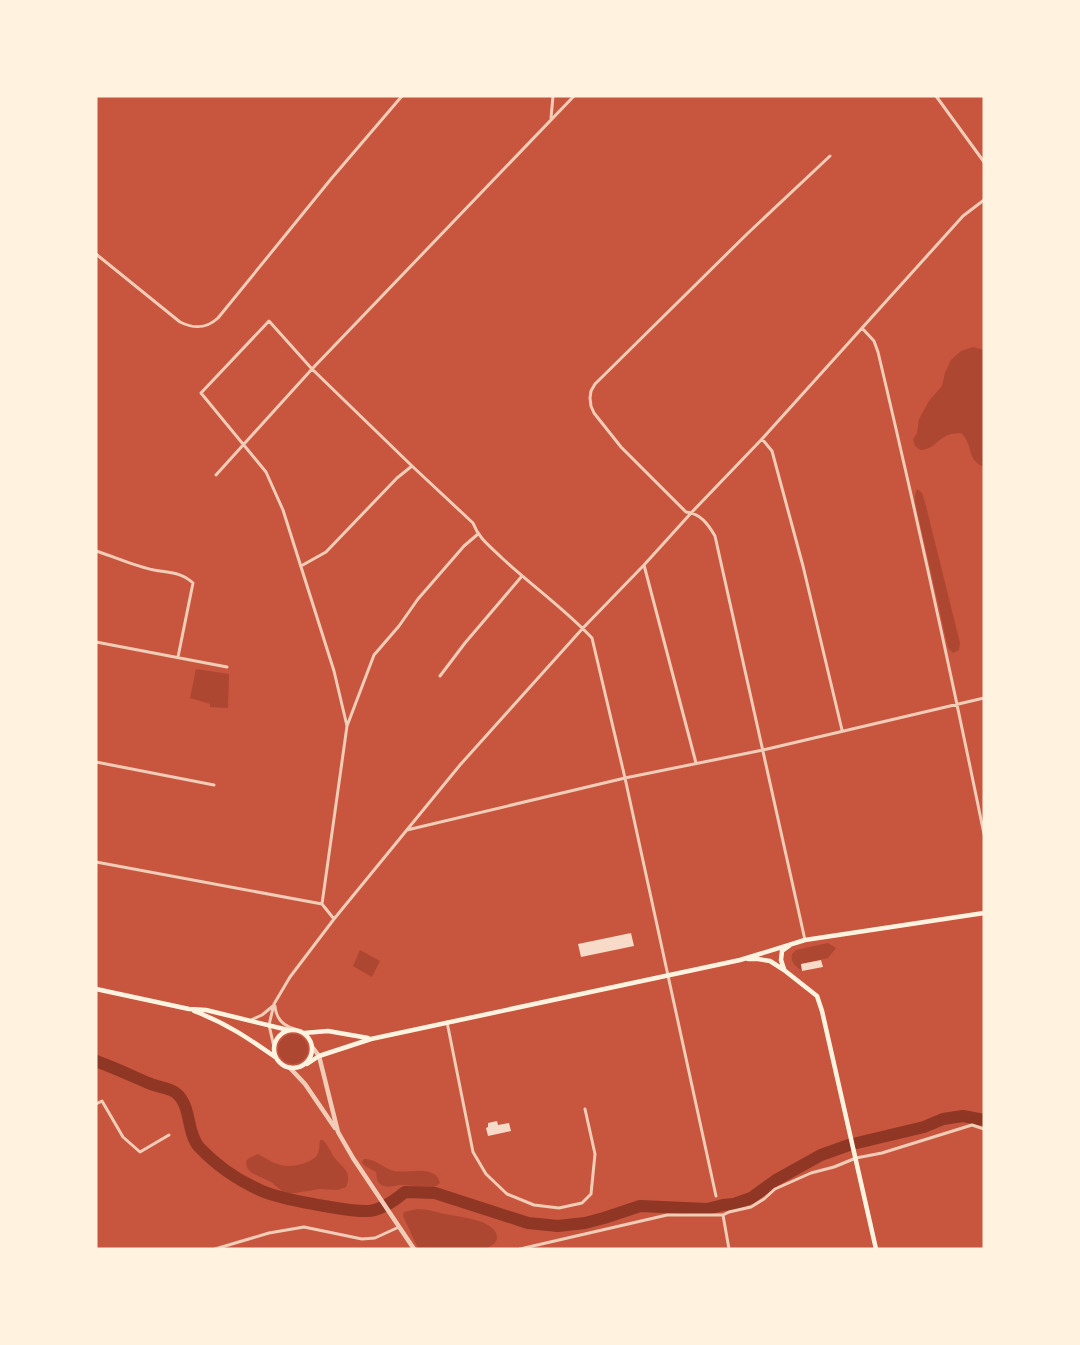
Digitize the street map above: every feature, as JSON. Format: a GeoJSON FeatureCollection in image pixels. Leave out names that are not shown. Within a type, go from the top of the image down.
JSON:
{"type":"FeatureCollection","features":[{"type":"Feature","properties":{"kind":"main road"},"geometry":{"type":"LineString","coordinates":[[96,988],[189,1009],[220,1021],[275,1057],[279,1062],[290,1068],[299,1068],[319,1056],[371,1039],[740,960],[805,940],[984,914]]}},
{"type":"Feature","properties":{"kind":"main road"},"geometry":{"type":"LineString","coordinates":[[784,970],[781,960],[782,951],[792,944]]}},
{"type":"Feature","properties":{"kind":"main road"},"geometry":{"type":"LineString","coordinates":[[740,960],[770,961],[817,996],[876,1249]]}},
{"type":"Feature","properties":{"kind":"main road"},"geometry":{"type":"LineString","coordinates":[[189,1009],[206,1010],[288,1030]]}},
{"type":"Feature","properties":{"kind":"main road"},"geometry":{"type":"LineString","coordinates":[[275,1057],[274,1047],[278,1036],[295,1029],[309,1037],[313,1048],[307,1064]]}},
{"type":"Feature","properties":{"kind":"main road"},"geometry":{"type":"LineString","coordinates":[[304,1033],[328,1031],[371,1039]]}},
{"type":"Feature","properties":{"kind":"street"},"geometry":{"type":"LineString","coordinates":[[96,254],[180,322],[187,326],[201,327],[213,322],[330,179],[402,96]]}},
{"type":"Feature","properties":{"kind":"street"},"geometry":{"type":"LineString","coordinates":[[551,119],[553,96]]}},
{"type":"Feature","properties":{"kind":"street"},"geometry":{"type":"LineString","coordinates":[[216,475],[312,369],[574,96]]}},
{"type":"Feature","properties":{"kind":"street"},"geometry":{"type":"LineString","coordinates":[[936,96],[984,162]]}},
{"type":"Feature","properties":{"kind":"street"},"geometry":{"type":"LineString","coordinates":[[805,940],[715,536],[698,515],[686,512],[621,447],[594,413],[590,398],[595,384],[830,156]]}},
{"type":"Feature","properties":{"kind":"street"},"geometry":{"type":"LineString","coordinates":[[248,1021],[262,1015],[274,1004],[290,977],[334,919],[460,765],[583,628],[762,439],[963,216],[984,200]]}},
{"type":"Feature","properties":{"kind":"street"},"geometry":{"type":"LineString","coordinates":[[347,726],[334,671],[283,510],[266,472],[201,393],[269,321],[312,369],[473,523],[478,534],[592,638],[625,778],[716,1196]]}},
{"type":"Feature","properties":{"kind":"street"},"geometry":{"type":"LineString","coordinates":[[862,328],[874,341],[878,352],[903,453],[984,834]]}},
{"type":"Feature","properties":{"kind":"street"},"geometry":{"type":"LineString","coordinates":[[762,439],[772,451],[803,566],[842,730]]}},
{"type":"Feature","properties":{"kind":"street"},"geometry":{"type":"LineString","coordinates":[[301,566],[326,552],[412,466]]}},
{"type":"Feature","properties":{"kind":"street"},"geometry":{"type":"LineString","coordinates":[[322,904],[347,726],[374,655],[418,599],[464,546],[478,534]]}},
{"type":"Feature","properties":{"kind":"street"},"geometry":{"type":"LineString","coordinates":[[96,551],[153,570],[174,573],[194,583],[178,657]]}},
{"type":"Feature","properties":{"kind":"street"},"geometry":{"type":"LineString","coordinates":[[644,565],[696,763]]}},
{"type":"Feature","properties":{"kind":"street"},"geometry":{"type":"LineString","coordinates":[[440,676],[465,642],[522,576]]}},
{"type":"Feature","properties":{"kind":"street"},"geometry":{"type":"LineString","coordinates":[[96,642],[227,667]]}},
{"type":"Feature","properties":{"kind":"street"},"geometry":{"type":"LineString","coordinates":[[407,830],[625,778],[763,750],[984,698]]}},
{"type":"Feature","properties":{"kind":"street"},"geometry":{"type":"LineString","coordinates":[[96,762],[214,784]]}},
{"type":"Feature","properties":{"kind":"street"},"geometry":{"type":"LineString","coordinates":[[96,862],[322,904],[334,919]]}},
{"type":"Feature","properties":{"kind":"street"},"geometry":{"type":"LineString","coordinates":[[274,1004],[269,1025],[274,1047]]}},
{"type":"Feature","properties":{"kind":"street"},"geometry":{"type":"LineString","coordinates":[[274,1004],[280,1021],[295,1029]]}},
{"type":"Feature","properties":{"kind":"street"},"geometry":{"type":"LineString","coordinates":[[447,1022],[473,1152],[486,1174],[507,1194],[534,1205],[559,1208],[582,1203],[591,1194],[596,1154],[585,1109]]}},
{"type":"Feature","properties":{"kind":"street"},"geometry":{"type":"LineString","coordinates":[[313,1048],[319,1056],[338,1132]]}},
{"type":"Feature","properties":{"kind":"street"},"geometry":{"type":"LineString","coordinates":[[290,1068],[305,1084],[338,1132],[414,1249]]}},
{"type":"Feature","properties":{"kind":"street"},"geometry":{"type":"LineString","coordinates":[[96,1104],[102,1101],[123,1137],[140,1152],[169,1136]]}},
{"type":"Feature","properties":{"kind":"street"},"geometry":{"type":"LineString","coordinates":[[520,1249],[667,1215],[723,1215],[751,1207],[789,1182],[856,1158],[882,1153],[972,1125],[984,1129]]}},
{"type":"Feature","properties":{"kind":"street"},"geometry":{"type":"LineString","coordinates":[[723,1215],[729,1249]]}},
{"type":"Feature","properties":{"kind":"street"},"geometry":{"type":"LineString","coordinates":[[215,1249],[269,1233],[304,1227],[362,1239],[375,1238],[399,1227]]}},
{"type":"Feature","properties":{"kind":"shaded area"},"geometry":{"type":"Polygon","coordinates":[[[973,347],[984,350],[984,467],[978,464],[972,456],[968,442],[961,433],[948,435],[924,450],[915,446],[913,439],[917,433],[919,419],[929,401],[942,386],[951,360],[961,351],[973,347]]]}},
{"type":"Feature","properties":{"kind":"shaded area"},"geometry":{"type":"Polygon","coordinates":[[[917,489],[922,493],[926,506],[960,643],[959,650],[953,653],[948,648],[915,502],[917,489]]]}},
{"type":"Feature","properties":{"kind":"shaded area"},"geometry":{"type":"Polygon","coordinates":[[[196,669],[229,674],[228,708],[210,707],[210,704],[190,698],[196,669]]]}},
{"type":"Feature","properties":{"kind":"shaded area"},"geometry":{"type":"Polygon","coordinates":[[[828,943],[836,948],[828,958],[801,964],[802,971],[793,962],[792,954],[796,950],[828,943]]]}},
{"type":"Feature","properties":{"kind":"shaded area"},"geometry":{"type":"Polygon","coordinates":[[[360,950],[380,961],[372,977],[353,966],[360,950]]]}},
{"type":"Feature","properties":{"kind":"shaded area"},"geometry":{"type":"Polygon","coordinates":[[[293,1034],[304,1038],[308,1049],[304,1060],[293,1064],[282,1060],[278,1049],[282,1038],[293,1034]]]}},
{"type":"Feature","properties":{"kind":"shaded area"},"geometry":{"type":"Polygon","coordinates":[[[320,1140],[325,1142],[334,1157],[346,1170],[348,1182],[346,1187],[338,1190],[320,1189],[288,1193],[247,1168],[246,1161],[258,1154],[280,1165],[292,1166],[305,1163],[317,1155],[320,1140]]]}},
{"type":"Feature","properties":{"kind":"shaded area"},"geometry":{"type":"Polygon","coordinates":[[[364,1159],[372,1160],[394,1171],[428,1172],[434,1174],[440,1183],[432,1188],[403,1185],[383,1186],[378,1181],[376,1172],[362,1162],[364,1159]]]}},
{"type":"Feature","properties":{"kind":"shaded area"},"geometry":{"type":"Polygon","coordinates":[[[417,1209],[483,1222],[494,1230],[497,1236],[496,1241],[485,1249],[419,1249],[403,1216],[404,1212],[417,1209]]]}},
{"type":"Feature","properties":{"kind":"building"},"geometry":{"type":"Polygon","coordinates":[[[631,933],[634,946],[581,957],[578,944],[631,933]]]}},
{"type":"Feature","properties":{"kind":"building"},"geometry":{"type":"Polygon","coordinates":[[[821,960],[823,967],[802,971],[801,964],[821,960]]]}},
{"type":"Feature","properties":{"kind":"building"},"geometry":{"type":"Polygon","coordinates":[[[497,1121],[498,1125],[509,1123],[511,1131],[488,1136],[486,1128],[488,1123],[497,1121]]]}},
{"type":"Feature","properties":{"kind":"waterway"},"geometry":{"type":"LineString","coordinates":[[96,1061],[176,1093],[185,1105],[192,1134],[199,1147],[236,1177],[262,1191],[284,1198],[352,1210],[379,1209],[405,1192],[435,1193],[528,1223],[558,1226],[585,1223],[640,1206],[707,1209],[751,1198],[776,1180],[821,1155],[849,1145]]}},
{"type":"Feature","properties":{"kind":"waterway"},"geometry":{"type":"LineString","coordinates":[[857,1143],[924,1127],[943,1119],[963,1116],[984,1120]]}}]}
